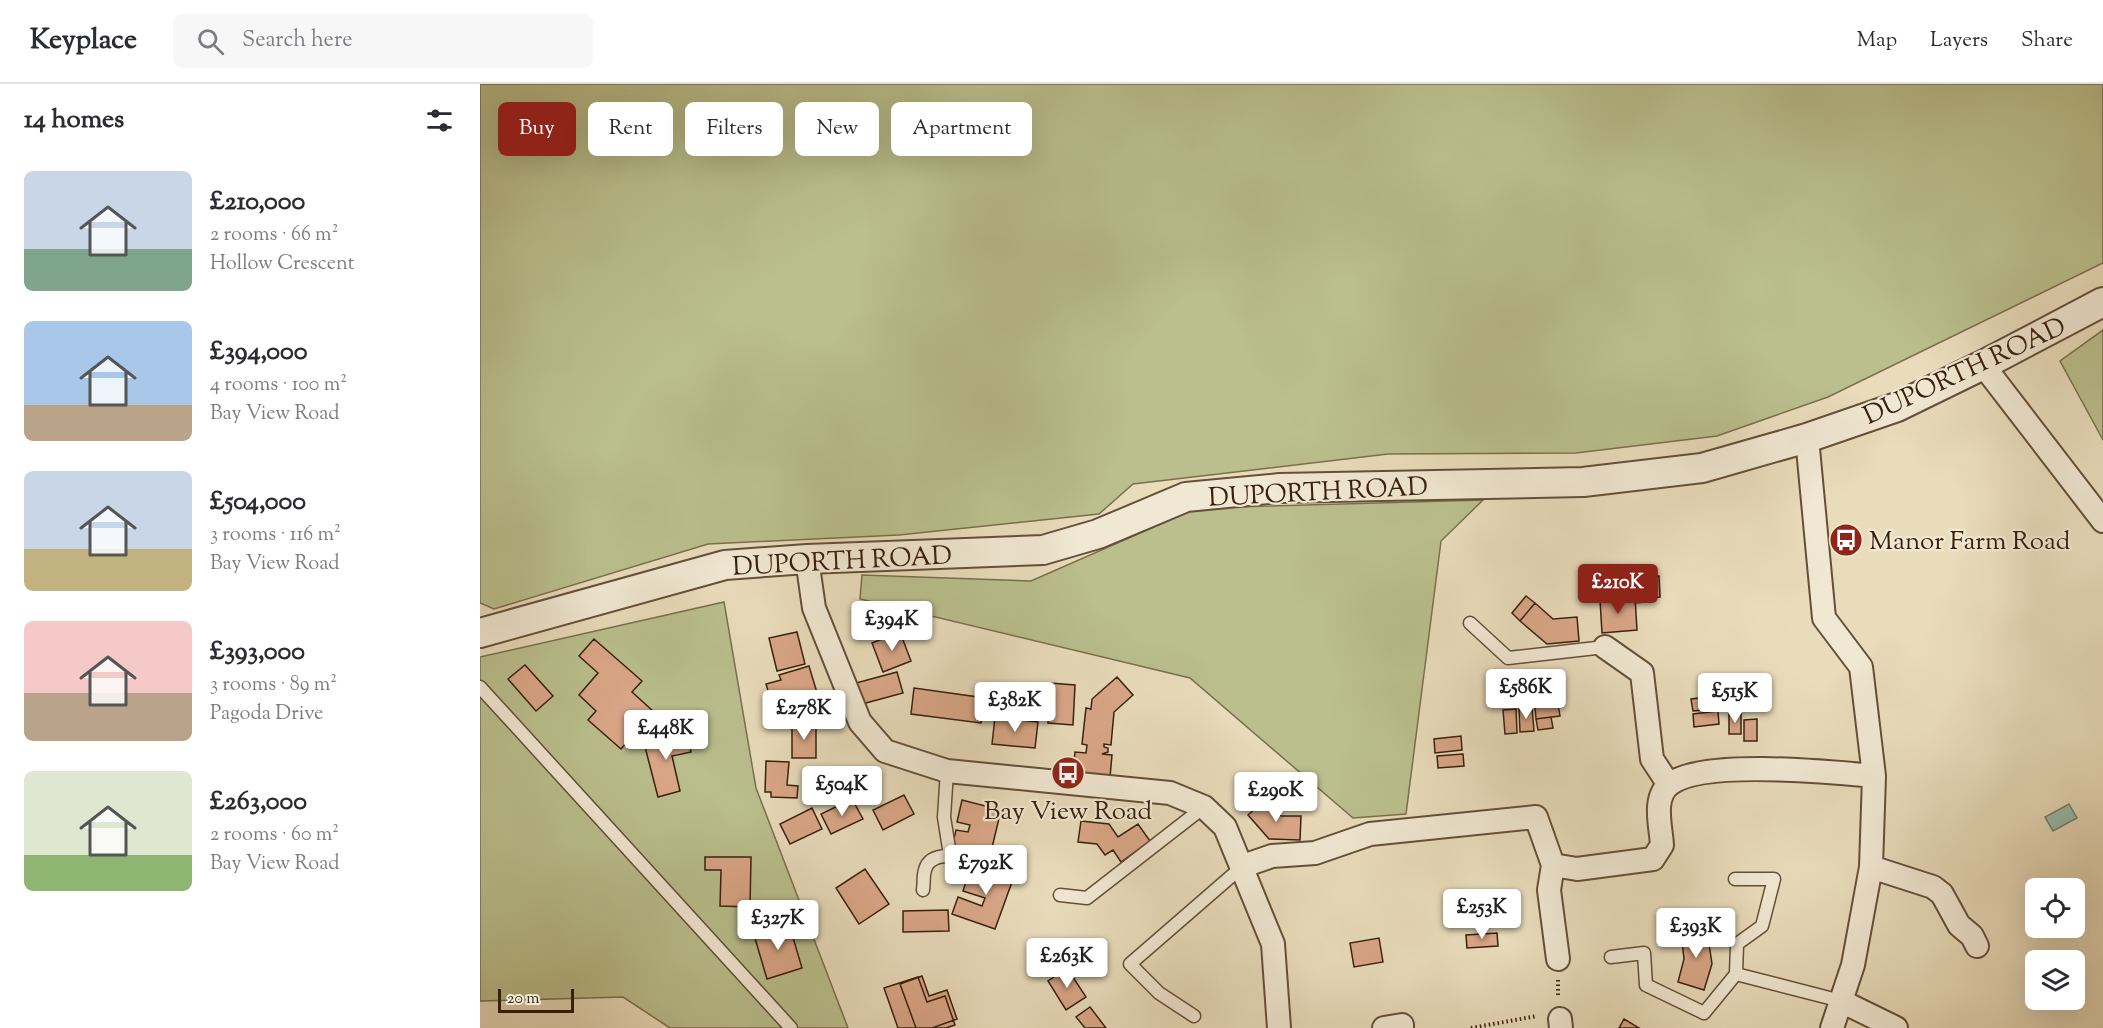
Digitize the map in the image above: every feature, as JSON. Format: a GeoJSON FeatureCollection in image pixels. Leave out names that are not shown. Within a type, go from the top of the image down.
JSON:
{"type":"FeatureCollection","features":[{"type":"Feature","properties":{"kind":"street","name":"DUPORTH ROAD"},"geometry":{"type":"LineString","coordinates":[[480,633],[725,565],[807,559],[1043,550],[1098,534],[1186,497],[1280,488],[1583,482],[1702,468],[1807,438],[1897,407],[2103,302]]}},
{"type":"Feature","properties":{"kind":"street"},"geometry":{"type":"LineString","coordinates":[[1983,365],[2103,521]]}},
{"type":"Feature","properties":{"kind":"street"},"geometry":{"type":"LineString","coordinates":[[1807,438],[1824,618],[1861,667],[1874,776],[1871,867],[1853,965],[1832,1028]]}},
{"type":"Feature","properties":{"kind":"street"},"geometry":{"type":"LineString","coordinates":[[807,559],[814,608],[860,722],[885,751],[947,771],[1170,793],[1204,807],[1225,827],[1243,866],[1273,944],[1279,1028]]}},
{"type":"Feature","properties":{"kind":"street"},"geometry":{"type":"LineString","coordinates":[[1605,647],[1642,673],[1652,759],[1669,785]]}},
{"type":"Feature","properties":{"kind":"street"},"geometry":{"type":"LineString","coordinates":[[1552,865],[1577,869],[1653,859],[1662,845],[1659,802],[1669,785],[1692,775],[1770,768],[1874,776]]}},
{"type":"Feature","properties":{"kind":"street"},"geometry":{"type":"LineString","coordinates":[[1243,866],[1272,856],[1315,853],[1370,834],[1536,817],[1552,865],[1549,890],[1558,958]]}},
{"type":"Feature","properties":{"kind":"street"},"geometry":{"type":"LineString","coordinates":[[1871,867],[1933,887],[1942,894],[1953,917],[1972,936],[1977,946]]}},
{"type":"Feature","properties":{"kind":"street"},"geometry":{"type":"LineString","coordinates":[[1841,1001],[1896,1028]]}},
{"type":"Feature","properties":{"kind":"street"},"geometry":{"type":"LineString","coordinates":[[1384,1028],[1402,1025],[1402,1028]]}},
{"type":"Feature","properties":{"kind":"lane"},"geometry":{"type":"LineString","coordinates":[[1470,623],[1508,658],[1605,647]]}},
{"type":"Feature","properties":{"kind":"lane"},"geometry":{"type":"LineString","coordinates":[[480,687],[791,1028]]}},
{"type":"Feature","properties":{"kind":"lane"},"geometry":{"type":"LineString","coordinates":[[947,771],[944,817],[950,855]]}},
{"type":"Feature","properties":{"kind":"lane"},"geometry":{"type":"LineString","coordinates":[[1060,895],[1086,898],[1204,807]]}},
{"type":"Feature","properties":{"kind":"lane"},"geometry":{"type":"LineString","coordinates":[[923,890],[925,868],[931,861],[950,855],[992,864]]}},
{"type":"Feature","properties":{"kind":"lane"},"geometry":{"type":"LineString","coordinates":[[1194,1016],[1159,993],[1130,964],[1243,866]]}},
{"type":"Feature","properties":{"kind":"lane"},"geometry":{"type":"LineString","coordinates":[[1611,957],[1644,953],[1646,985],[1704,1013],[1736,974],[1737,944],[1762,926],[1773,879],[1735,879]]}},
{"type":"Feature","properties":{"kind":"lane"},"geometry":{"type":"LineString","coordinates":[[1736,974],[1841,1001]]}},
{"type":"Feature","properties":{"kind":"path"},"geometry":{"type":"LineString","coordinates":[[1471,1028],[1560,1020],[1558,958]]}},
{"type":"Feature","properties":{"kind":"green space"},"geometry":{"type":"Polygon","coordinates":[[[480,84],[2103,84],[2103,263],[1828,397],[1717,436],[1576,453],[1388,454],[1133,484],[1099,514],[899,535],[708,544],[494,609],[480,603],[480,84]]]}},
{"type":"Feature","properties":{"kind":"green space"},"geometry":{"type":"Polygon","coordinates":[[[2103,330],[2103,440],[2060,361],[2103,330]]]}},
{"type":"Feature","properties":{"kind":"green space"},"geometry":{"type":"Polygon","coordinates":[[[1483,500],[1441,541],[1406,814],[1353,818],[1190,678],[860,599],[862,575],[1031,581],[1197,508],[1483,500]]]}},
{"type":"Feature","properties":{"kind":"green space"},"geometry":{"type":"Polygon","coordinates":[[[724,602],[756,788],[848,1028],[670,1028],[623,997],[480,1001],[480,657],[724,602]]]}},
{"type":"Feature","properties":{"kind":"shaded area"},"geometry":{"type":"Polygon","coordinates":[[[2069,804],[2077,818],[2053,831],[2045,817],[2069,804]]]}},
{"type":"Feature","properties":{"kind":"building"},"geometry":{"type":"Polygon","coordinates":[[[1659,576],[1660,597],[1645,598],[1643,577],[1659,576]]]}},
{"type":"Feature","properties":{"kind":"building"},"geometry":{"type":"Polygon","coordinates":[[[1643,577],[1645,602],[1635,603],[1630,578],[1643,577]]]}},
{"type":"Feature","properties":{"kind":"building"},"geometry":{"type":"Polygon","coordinates":[[[1526,596],[1535,603],[1520,621],[1512,613],[1526,596]]]}},
{"type":"Feature","properties":{"kind":"building"},"geometry":{"type":"Polygon","coordinates":[[[1635,597],[1637,630],[1602,633],[1600,600],[1635,597]]]}},
{"type":"Feature","properties":{"kind":"building"},"geometry":{"type":"Polygon","coordinates":[[[1535,603],[1553,619],[1577,617],[1579,641],[1547,644],[1520,621],[1535,603]]]}},
{"type":"Feature","properties":{"kind":"building"},"geometry":{"type":"Polygon","coordinates":[[[797,632],[805,664],[777,671],[769,638],[797,632]]]}},
{"type":"Feature","properties":{"kind":"building"},"geometry":{"type":"Polygon","coordinates":[[[900,632],[911,661],[883,672],[872,643],[900,632]]]}},
{"type":"Feature","properties":{"kind":"building"},"geometry":{"type":"Polygon","coordinates":[[[594,639],[642,681],[632,692],[654,712],[621,749],[588,720],[596,711],[579,695],[598,673],[579,656],[594,639]]]}},
{"type":"Feature","properties":{"kind":"building"},"geometry":{"type":"Polygon","coordinates":[[[525,665],[553,696],[536,711],[508,679],[525,665]]]}},
{"type":"Feature","properties":{"kind":"building"},"geometry":{"type":"Polygon","coordinates":[[[809,666],[821,706],[788,716],[783,700],[772,704],[766,684],[781,680],[779,675],[809,666]]]}},
{"type":"Feature","properties":{"kind":"building"},"geometry":{"type":"Polygon","coordinates":[[[897,672],[903,693],[862,704],[856,683],[897,672]]]}},
{"type":"Feature","properties":{"kind":"building"},"geometry":{"type":"Polygon","coordinates":[[[1117,677],[1133,695],[1114,712],[1111,745],[1104,744],[1108,752],[1102,754],[1112,755],[1110,777],[1073,773],[1075,752],[1086,753],[1087,745],[1082,744],[1086,708],[1091,709],[1092,699],[1117,677]]]}},
{"type":"Feature","properties":{"kind":"building"},"geometry":{"type":"Polygon","coordinates":[[[1050,683],[1075,685],[1073,725],[1048,723],[1050,683]]]}},
{"type":"Feature","properties":{"kind":"building"},"geometry":{"type":"Polygon","coordinates":[[[914,688],[985,698],[981,723],[911,714],[914,688]]]}},
{"type":"Feature","properties":{"kind":"building"},"geometry":{"type":"Polygon","coordinates":[[[1716,696],[1717,709],[1693,711],[1691,699],[1716,696]]]}},
{"type":"Feature","properties":{"kind":"building"},"geometry":{"type":"Polygon","coordinates":[[[1558,704],[1560,716],[1536,719],[1535,707],[1558,704]]]}},
{"type":"Feature","properties":{"kind":"building"},"geometry":{"type":"Polygon","coordinates":[[[1532,707],[1534,731],[1520,732],[1519,708],[1532,707]]]}},
{"type":"Feature","properties":{"kind":"building"},"geometry":{"type":"Polygon","coordinates":[[[1516,709],[1517,733],[1505,734],[1503,710],[1516,709]]]}},
{"type":"Feature","properties":{"kind":"building"},"geometry":{"type":"Polygon","coordinates":[[[1718,711],[1719,724],[1694,727],[1693,714],[1718,711]]]}},
{"type":"Feature","properties":{"kind":"building"},"geometry":{"type":"Polygon","coordinates":[[[1729,713],[1741,713],[1741,734],[1729,734],[1729,713]]]}},
{"type":"Feature","properties":{"kind":"building"},"geometry":{"type":"Polygon","coordinates":[[[995,717],[1038,722],[1035,748],[992,744],[995,717]]]}},
{"type":"Feature","properties":{"kind":"building"},"geometry":{"type":"Polygon","coordinates":[[[1551,717],[1553,728],[1538,730],[1536,719],[1551,717]]]}},
{"type":"Feature","properties":{"kind":"building"},"geometry":{"type":"Polygon","coordinates":[[[1757,719],[1757,741],[1744,741],[1744,720],[1757,719]]]}},
{"type":"Feature","properties":{"kind":"building"},"geometry":{"type":"Polygon","coordinates":[[[792,724],[816,724],[816,758],[792,758],[792,724]]]}},
{"type":"Feature","properties":{"kind":"building"},"geometry":{"type":"Polygon","coordinates":[[[687,732],[691,752],[672,756],[680,791],[658,797],[644,743],[687,732]]]}},
{"type":"Feature","properties":{"kind":"building"},"geometry":{"type":"Polygon","coordinates":[[[1461,736],[1462,750],[1435,753],[1434,739],[1461,736]]]}},
{"type":"Feature","properties":{"kind":"building"},"geometry":{"type":"Polygon","coordinates":[[[1463,754],[1464,766],[1438,768],[1437,756],[1463,754]]]}},
{"type":"Feature","properties":{"kind":"building"},"geometry":{"type":"Polygon","coordinates":[[[766,761],[789,762],[787,785],[798,786],[797,798],[771,797],[771,792],[765,792],[766,761]]]}},
{"type":"Feature","properties":{"kind":"building"},"geometry":{"type":"Polygon","coordinates":[[[904,795],[914,814],[883,830],[873,810],[904,795]]]}},
{"type":"Feature","properties":{"kind":"building"},"geometry":{"type":"Polygon","coordinates":[[[852,799],[863,819],[831,834],[821,814],[852,799]]]}},
{"type":"Feature","properties":{"kind":"building"},"geometry":{"type":"Polygon","coordinates":[[[1266,799],[1281,816],[1301,816],[1300,840],[1269,839],[1248,815],[1266,799]]]}},
{"type":"Feature","properties":{"kind":"building"},"geometry":{"type":"Polygon","coordinates":[[[962,800],[1001,810],[990,856],[952,847],[956,830],[968,832],[970,825],[957,822],[962,800]]]}},
{"type":"Feature","properties":{"kind":"building"},"geometry":{"type":"Polygon","coordinates":[[[812,808],[822,829],[790,844],[780,824],[812,808]]]}},
{"type":"Feature","properties":{"kind":"building"},"geometry":{"type":"Polygon","coordinates":[[[1081,821],[1109,824],[1118,837],[1138,824],[1150,841],[1121,862],[1113,850],[1105,855],[1097,844],[1078,842],[1081,821]]]}},
{"type":"Feature","properties":{"kind":"building"},"geometry":{"type":"Polygon","coordinates":[[[705,857],[751,857],[750,907],[720,906],[721,870],[705,870],[705,857]]]}},
{"type":"Feature","properties":{"kind":"building"},"geometry":{"type":"Polygon","coordinates":[[[996,864],[1016,871],[995,929],[952,914],[958,897],[982,906],[985,898],[963,891],[970,869],[991,877],[996,864]]]}},
{"type":"Feature","properties":{"kind":"building"},"geometry":{"type":"Polygon","coordinates":[[[865,869],[889,904],[859,924],[836,888],[865,869]]]}},
{"type":"Feature","properties":{"kind":"building"},"geometry":{"type":"Polygon","coordinates":[[[948,910],[949,931],[903,932],[903,911],[948,910]]]}},
{"type":"Feature","properties":{"kind":"building"},"geometry":{"type":"Polygon","coordinates":[[[789,924],[802,968],[767,979],[754,935],[789,924]]]}},
{"type":"Feature","properties":{"kind":"building"},"geometry":{"type":"Polygon","coordinates":[[[1707,930],[1712,964],[1704,990],[1678,982],[1684,959],[1681,933],[1707,930]]]}},
{"type":"Feature","properties":{"kind":"building"},"geometry":{"type":"Polygon","coordinates":[[[1497,933],[1498,946],[1467,948],[1466,935],[1497,933]]]}},
{"type":"Feature","properties":{"kind":"building"},"geometry":{"type":"Polygon","coordinates":[[[1379,938],[1383,962],[1354,967],[1350,943],[1379,938]]]}},
{"type":"Feature","properties":{"kind":"building"},"geometry":{"type":"Polygon","coordinates":[[[1067,968],[1086,997],[1066,1010],[1048,981],[1067,968]]]}},
{"type":"Feature","properties":{"kind":"building"},"geometry":{"type":"Polygon","coordinates":[[[922,976],[929,996],[947,990],[957,1019],[932,1028],[916,1028],[900,984],[922,976]]]}},
{"type":"Feature","properties":{"kind":"building"},"geometry":{"type":"Polygon","coordinates":[[[918,977],[927,1002],[945,996],[955,1025],[946,1028],[898,1028],[884,988],[918,977]]]}},
{"type":"Feature","properties":{"kind":"building"},"geometry":{"type":"Polygon","coordinates":[[[1090,1007],[1106,1028],[1085,1028],[1076,1017],[1090,1007]]]}},
{"type":"Feature","properties":{"kind":"building"},"geometry":{"type":"Polygon","coordinates":[[[1624,1019],[1639,1028],[1619,1028],[1624,1019]]]}},
{"type":"Feature","properties":{"kind":"place","name":"Manor Farm Road"},"geometry":{"type":"Point","coordinates":[1846,540]}},
{"type":"Feature","properties":{"kind":"place","name":"Bay View Road"},"geometry":{"type":"Point","coordinates":[1068,773]}}]}
